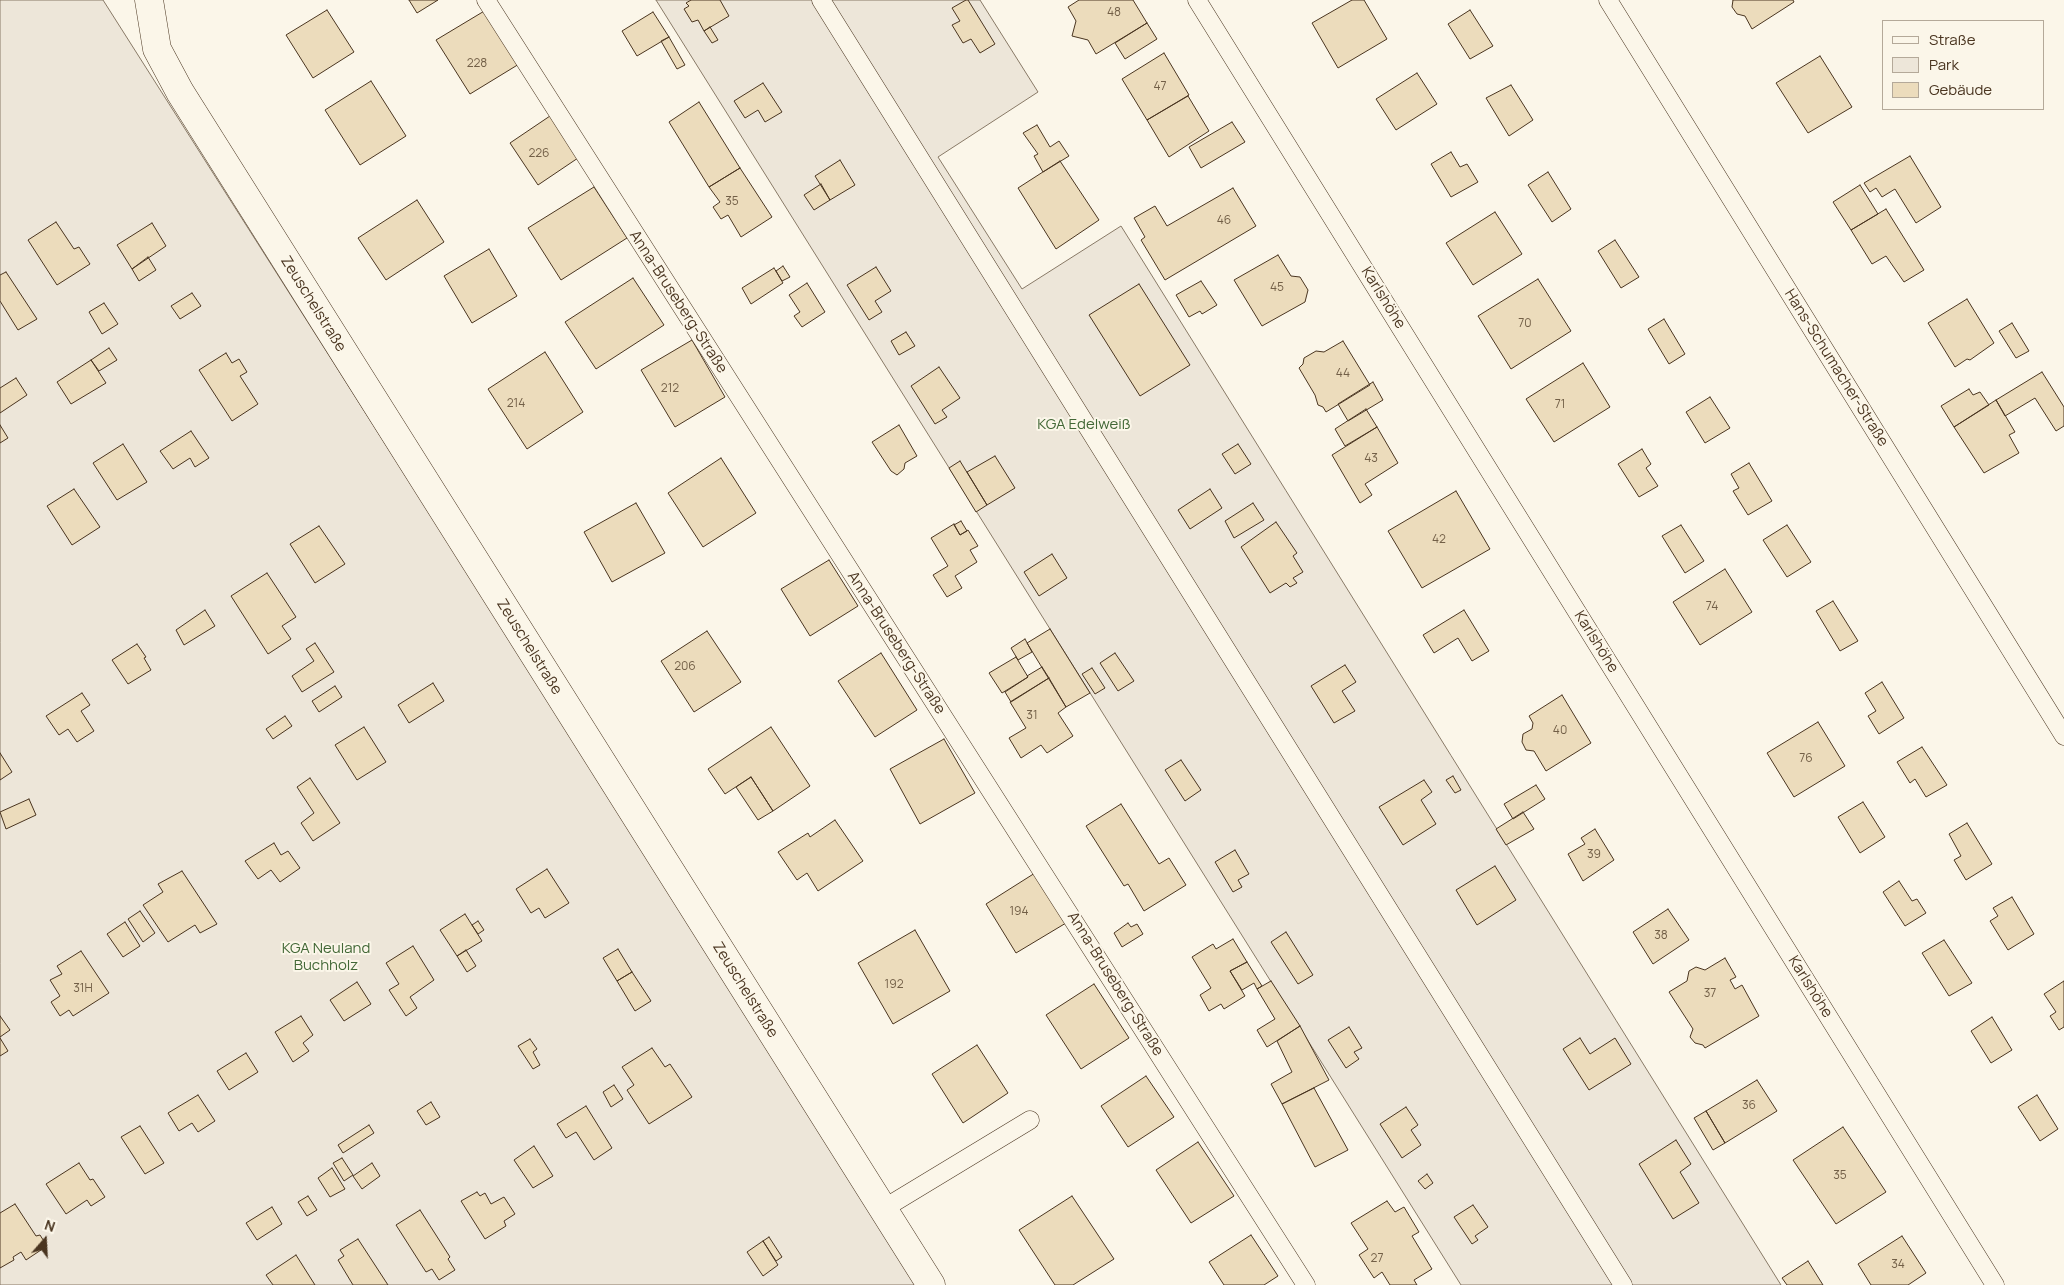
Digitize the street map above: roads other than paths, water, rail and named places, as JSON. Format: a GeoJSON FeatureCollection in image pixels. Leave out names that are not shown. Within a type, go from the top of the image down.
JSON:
{"type":"FeatureCollection","features":[{"type":"Feature","properties":{"kind":"street","name":"Zeuschelstraße"},"geometry":{"type":"LineString","coordinates":[[149,0],[157,49],[180,92],[931,1285]]}},
{"type":"Feature","properties":{"kind":"lane","name":"Anna-Bruseberg-Straße"},"geometry":{"type":"LineString","coordinates":[[486,0],[1306,1285]]}},
{"type":"Feature","properties":{"kind":"lane"},"geometry":{"type":"LineString","coordinates":[[821,0],[1623,1285]]}},
{"type":"Feature","properties":{"kind":"lane","name":"Karlshöhe"},"geometry":{"type":"LineString","coordinates":[[1197,0],[1996,1285]]}},
{"type":"Feature","properties":{"kind":"lane","name":"Hans-Schumacher-Straße"},"geometry":{"type":"LineString","coordinates":[[1608,0],[2064,736]]}},
{"type":"Feature","properties":{"kind":"lane"},"geometry":{"type":"LineString","coordinates":[[883,1209],[1030,1120]]}},
{"type":"Feature","properties":{"kind":"park label","name":"KGA Edelweiß"},"geometry":{"type":"Point","coordinates":[1084,425]}},
{"type":"Feature","properties":{"kind":"park label","name":"KGA Neuland Buchholz"},"geometry":{"type":"Point","coordinates":[326,958]}}]}
